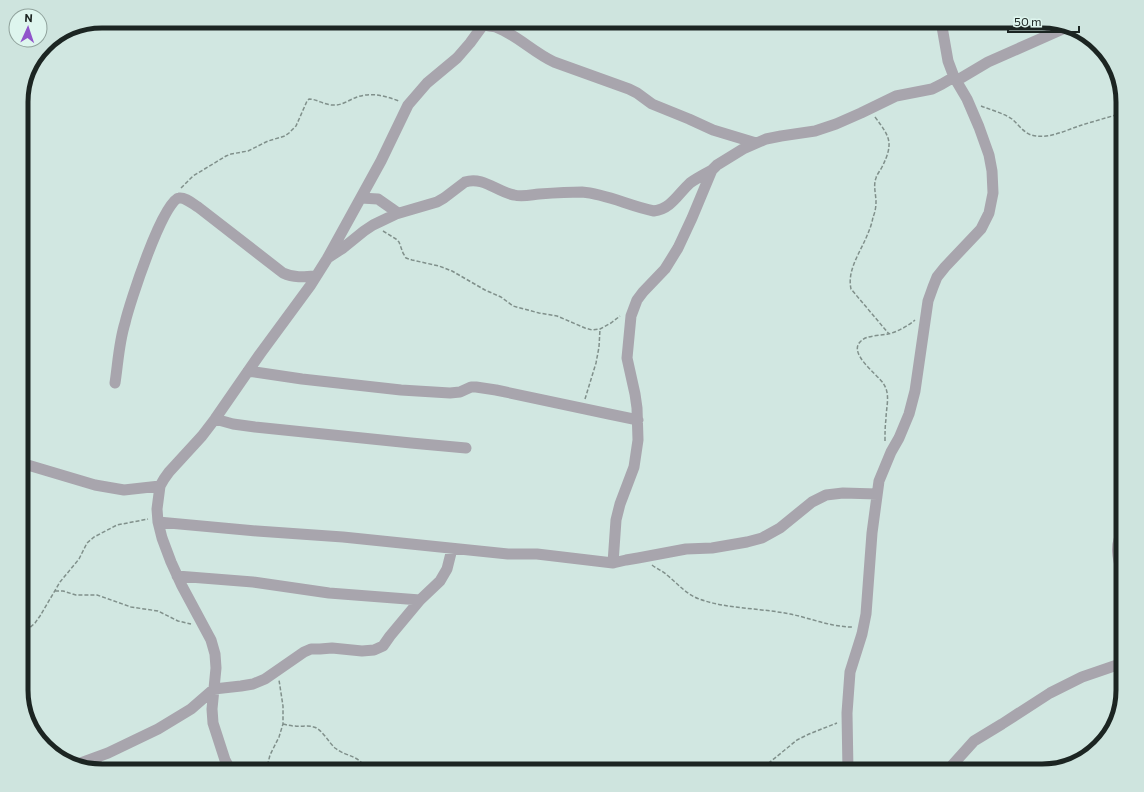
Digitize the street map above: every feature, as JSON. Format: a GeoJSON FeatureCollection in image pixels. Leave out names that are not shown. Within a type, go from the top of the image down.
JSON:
{"type":"FeatureCollection","features":[{"type":"Feature","properties":{"kind":"street"},"geometry":{"type":"LineString","coordinates":[[227,764],[213,723],[212,709],[216,668],[211,640],[171,562],[158,520],[158,495],[160,486],[169,472],[202,436],[215,419],[316,276],[361,198],[409,104],[427,83],[457,58],[481,28]]}},
{"type":"Feature","properties":{"kind":"street"},"geometry":{"type":"LineString","coordinates":[[497,28],[530,47],[544,58],[629,89],[652,104],[713,130],[756,143]]}},
{"type":"Feature","properties":{"kind":"street"},"geometry":{"type":"LineString","coordinates":[[848,764],[847,719],[850,672],[862,634],[866,614],[872,533],[879,481],[909,414],[915,391],[928,301],[933,287],[937,277],[945,267],[981,229],[989,213],[993,193],[992,171],[989,155],[967,99],[955,79],[948,60],[943,28]]}},
{"type":"Feature","properties":{"kind":"street"},"geometry":{"type":"LineString","coordinates":[[327,259],[373,225],[398,213],[437,202],[465,182],[473,180],[480,181],[513,195],[521,196],[583,192],[599,195],[646,210],[660,210],[669,206],[690,183],[743,149],[756,143],[766,139],[815,131],[848,119],[896,96],[932,89],[1060,30]]}},
{"type":"Feature","properties":{"kind":"street"},"geometry":{"type":"LineString","coordinates":[[613,563],[616,520],[620,504],[634,467],[638,440],[638,420],[635,394],[627,358],[631,316],[637,300],[665,269],[678,248],[712,170]]}},
{"type":"Feature","properties":{"kind":"street"},"geometry":{"type":"LineString","coordinates":[[361,198],[378,199],[398,213]]}},
{"type":"Feature","properties":{"kind":"street"},"geometry":{"type":"LineString","coordinates":[[115,383],[124,324],[132,297],[158,228],[177,199],[184,199],[198,207],[283,272],[301,277],[316,276]]}},
{"type":"Feature","properties":{"kind":"street"},"geometry":{"type":"LineString","coordinates":[[248,371],[302,379],[401,390],[450,393],[460,392],[470,387],[476,387],[638,420]]}},
{"type":"Feature","properties":{"kind":"street"},"geometry":{"type":"LineString","coordinates":[[215,419],[232,424],[254,427],[466,448]]}},
{"type":"Feature","properties":{"kind":"street"},"geometry":{"type":"LineString","coordinates":[[28,465],[95,485],[124,490],[160,486]]}},
{"type":"Feature","properties":{"kind":"street"},"geometry":{"type":"LineString","coordinates":[[158,520],[257,531],[508,554],[537,554],[613,563],[686,550],[712,548],[747,542],[762,538],[780,528],[812,502],[826,495],[843,493],[877,494]]}},
{"type":"Feature","properties":{"kind":"street"},"geometry":{"type":"LineString","coordinates":[[84,762],[158,729],[191,709],[214,689],[253,684],[278,671],[304,652],[332,648],[362,651],[379,649],[420,600],[440,581],[447,569],[452,548]]}},
{"type":"Feature","properties":{"kind":"street"},"geometry":{"type":"LineString","coordinates":[[177,576],[252,582],[329,593],[420,600]]}},
{"type":"Feature","properties":{"kind":"street"},"geometry":{"type":"LineString","coordinates":[[953,764],[974,741],[1050,693],[1082,677],[1116,665]]}},
{"type":"Feature","properties":{"kind":"street"},"geometry":{"type":"LineString","coordinates":[[96,763],[97,757]]}},
{"type":"Feature","properties":{"kind":"path"},"geometry":{"type":"LineString","coordinates":[[177,199],[181,188],[199,172],[231,154],[248,151],[289,133],[296,126],[309,99],[315,99],[329,105],[336,105],[356,97],[371,94],[409,104]]}},
{"type":"Feature","properties":{"kind":"path"},"geometry":{"type":"LineString","coordinates":[[967,99],[1006,115],[1030,135],[1051,135],[1116,115]]}},
{"type":"Feature","properties":{"kind":"path"},"geometry":{"type":"LineString","coordinates":[[869,109],[886,132],[890,144],[874,186],[876,203],[874,216],[867,236],[855,260],[850,278],[850,284],[851,289],[889,334]]}},
{"type":"Feature","properties":{"kind":"path"},"geometry":{"type":"LineString","coordinates":[[373,225],[396,239],[399,242],[406,258],[440,266],[452,271],[485,290],[501,297],[514,306],[557,316],[592,330],[600,329],[611,323],[620,315]]}},
{"type":"Feature","properties":{"kind":"path"},"geometry":{"type":"LineString","coordinates":[[885,444],[888,400],[887,390],[883,383],[860,358],[857,350],[858,345],[860,341],[865,338],[889,334],[913,322],[927,310]]}},
{"type":"Feature","properties":{"kind":"path"},"geometry":{"type":"LineString","coordinates":[[582,409],[596,363],[600,329]]}},
{"type":"Feature","properties":{"kind":"path"},"geometry":{"type":"LineString","coordinates":[[28,630],[40,616],[60,582],[79,559],[87,543],[94,537],[117,525],[158,520]]}},
{"type":"Feature","properties":{"kind":"path"},"geometry":{"type":"LineString","coordinates":[[643,557],[684,590],[698,598],[710,602],[768,610],[843,626],[864,626]]}},
{"type":"Feature","properties":{"kind":"path"},"geometry":{"type":"LineString","coordinates":[[54,591],[63,591],[76,595],[97,595],[131,607],[158,611],[178,621],[204,628]]}},
{"type":"Feature","properties":{"kind":"path"},"geometry":{"type":"LineString","coordinates":[[268,764],[283,724],[283,706],[278,671]]}},
{"type":"Feature","properties":{"kind":"path"},"geometry":{"type":"LineString","coordinates":[[768,764],[797,740],[847,719]]}},
{"type":"Feature","properties":{"kind":"path"},"geometry":{"type":"LineString","coordinates":[[283,724],[315,727],[337,749],[344,754],[358,759],[363,764]]}}]}
